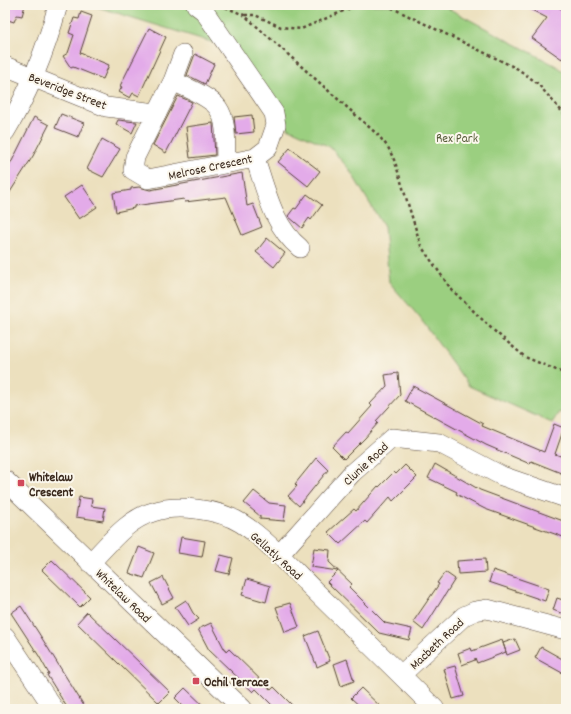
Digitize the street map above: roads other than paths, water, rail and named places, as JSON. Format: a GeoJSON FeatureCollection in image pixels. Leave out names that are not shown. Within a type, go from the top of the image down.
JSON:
{"type":"FeatureCollection","features":[{"type":"Feature","properties":{"kind":"street"},"geometry":{"type":"LineString","coordinates":[[5,132],[33,77],[52,26],[58,5]]}},
{"type":"Feature","properties":{"kind":"street","name":"Melrose Crescent"},"geometry":{"type":"LineString","coordinates":[[183,54],[172,81],[135,157],[133,170],[148,179],[254,158],[268,148],[276,125],[274,113],[204,11],[196,5]]}},
{"type":"Feature","properties":{"kind":"street","name":"Beveridge Street"},"geometry":{"type":"LineString","coordinates":[[5,66],[106,107],[156,113]]}},
{"type":"Feature","properties":{"kind":"street"},"geometry":{"type":"LineString","coordinates":[[172,81],[210,100],[218,107],[223,118],[226,163]]}},
{"type":"Feature","properties":{"kind":"street"},"geometry":{"type":"LineString","coordinates":[[254,158],[277,220],[283,232],[300,248]]}},
{"type":"Feature","properties":{"kind":"street","name":"Clunie Road"},"geometry":{"type":"LineString","coordinates":[[279,555],[352,473],[392,438],[439,443],[502,476],[566,498]]}},
{"type":"Feature","properties":{"kind":"street","name":"Whitelaw Road"},"geometry":{"type":"LineString","coordinates":[[8,490],[90,563],[243,709]]}},
{"type":"Feature","properties":{"kind":"street","name":"Gellatly Road"},"geometry":{"type":"LineString","coordinates":[[90,563],[121,531],[136,520],[152,512],[172,509],[208,510],[224,514],[241,523],[279,555],[435,709]]}},
{"type":"Feature","properties":{"kind":"street","name":"Macbeth Road"},"geometry":{"type":"LineString","coordinates":[[401,675],[464,616],[475,611],[487,609],[566,630]]}},
{"type":"Feature","properties":{"kind":"street"},"geometry":{"type":"LineString","coordinates":[[5,636],[54,709]]}},
{"type":"Feature","properties":{"kind":"place","name":"Whitelaw Crescent"},"geometry":{"type":"Point","coordinates":[21,483]}},
{"type":"Feature","properties":{"kind":"place","name":"Ochil Terrace"},"geometry":{"type":"Point","coordinates":[196,681]}},
{"type":"Feature","properties":{"kind":"park label","name":"Rex Park"},"geometry":{"type":"Point","coordinates":[457,137]}}]}
